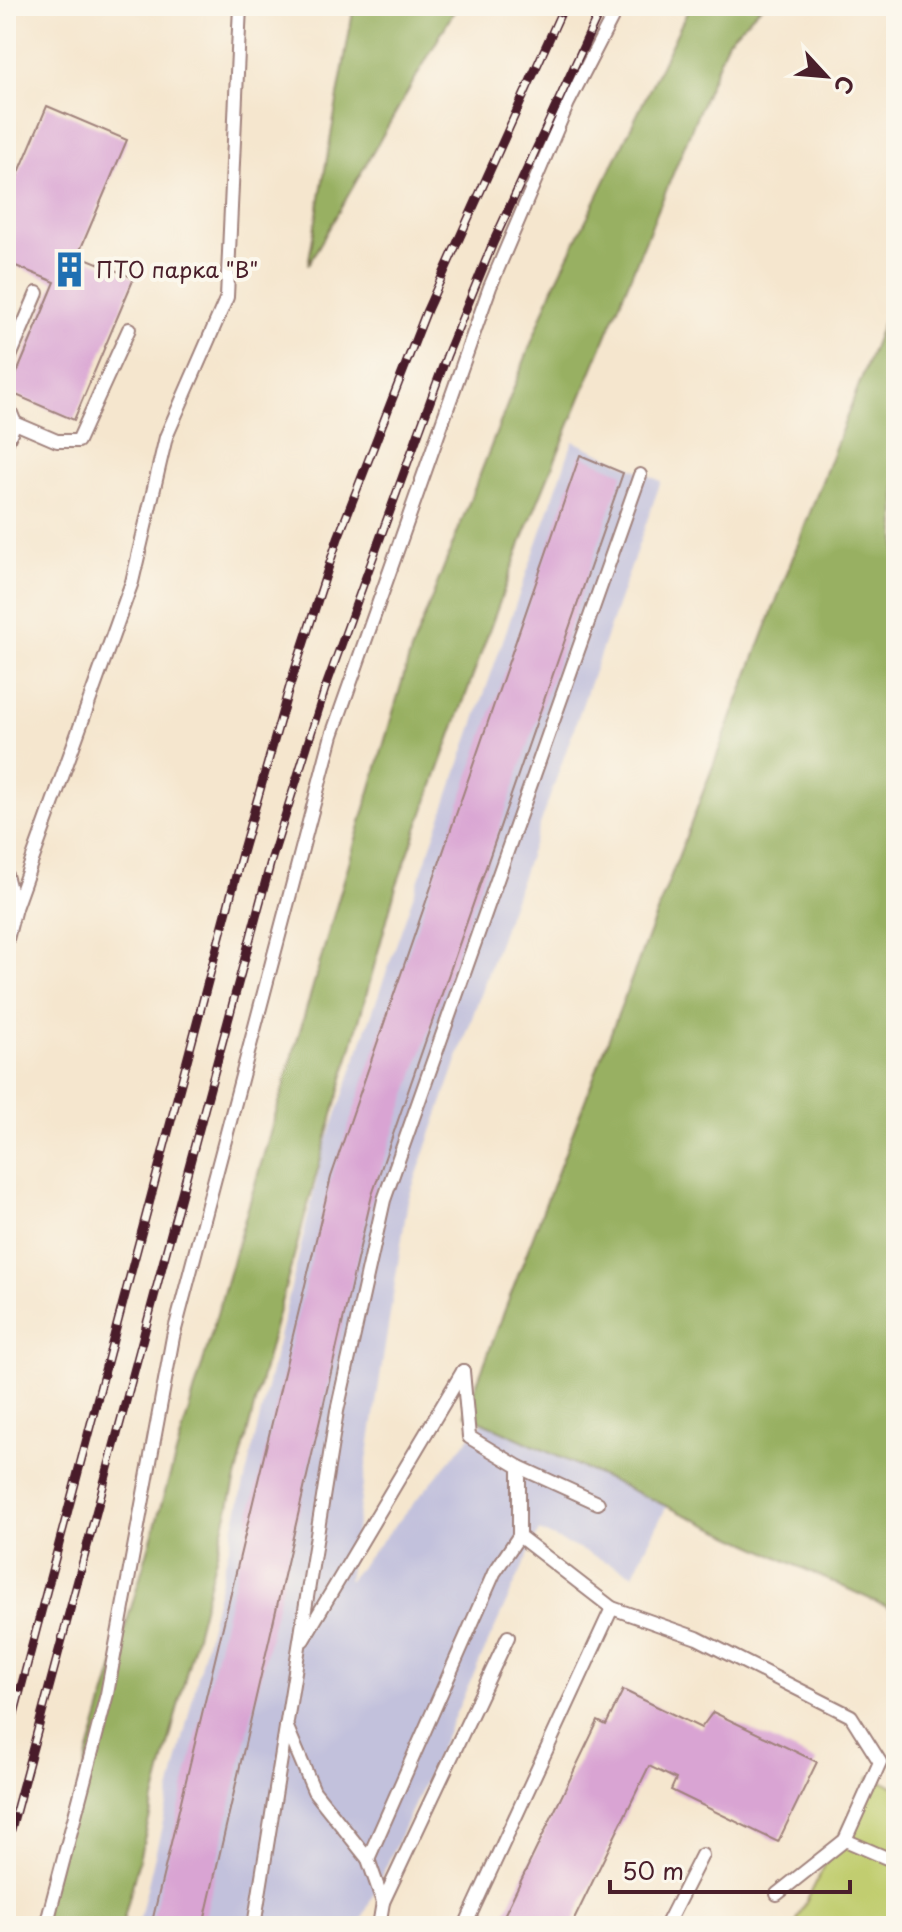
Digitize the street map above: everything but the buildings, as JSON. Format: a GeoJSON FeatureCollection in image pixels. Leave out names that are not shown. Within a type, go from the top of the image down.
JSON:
{"type":"FeatureCollection","features":[{"type":"Feature","properties":{"kind":"lane"},"geometry":{"type":"LineString","coordinates":[[6,943],[15,908],[132,582],[166,437],[227,297],[240,6]]}},
{"type":"Feature","properties":{"kind":"lane"},"geometry":{"type":"LineString","coordinates":[[46,1926],[107,1694],[173,1337],[332,735],[490,287],[568,103],[618,6]]}},
{"type":"Feature","properties":{"kind":"lane"},"geometry":{"type":"LineString","coordinates":[[6,366],[37,293]]}},
{"type":"Feature","properties":{"kind":"lane"},"geometry":{"type":"LineString","coordinates":[[6,401],[15,423],[57,441],[78,441],[129,329]]}},
{"type":"Feature","properties":{"kind":"lane"},"geometry":{"type":"LineString","coordinates":[[6,444],[15,423]]}},
{"type":"Feature","properties":{"kind":"lane"},"geometry":{"type":"LineString","coordinates":[[254,1926],[337,1411],[384,1200],[640,475]]}},
{"type":"Feature","properties":{"kind":"lane"},"geometry":{"type":"LineString","coordinates":[[6,875],[15,908]]}},
{"type":"Feature","properties":{"kind":"lane"},"geometry":{"type":"LineString","coordinates":[[299,1645],[463,1371],[469,1437],[519,1467],[598,1503]]}},
{"type":"Feature","properties":{"kind":"lane"},"geometry":{"type":"LineString","coordinates":[[368,1859],[494,1573],[519,1536],[519,1467]]}},
{"type":"Feature","properties":{"kind":"lane"},"geometry":{"type":"LineString","coordinates":[[519,1536],[612,1608],[697,1638],[851,1716],[880,1762],[845,1840],[777,1894]]}},
{"type":"Feature","properties":{"kind":"lane"},"geometry":{"type":"LineString","coordinates":[[465,1926],[612,1608]]}},
{"type":"Feature","properties":{"kind":"lane"},"geometry":{"type":"LineString","coordinates":[[379,1926],[383,1902],[508,1637]]}},
{"type":"Feature","properties":{"kind":"lane"},"geometry":{"type":"LineString","coordinates":[[286,1725],[314,1791],[368,1859],[383,1902]]}},
{"type":"Feature","properties":{"kind":"lane"},"geometry":{"type":"LineString","coordinates":[[845,1840],[896,1862]]}},
{"type":"Feature","properties":{"kind":"lane"},"geometry":{"type":"LineString","coordinates":[[666,1926],[702,1855]]}},
{"type":"Feature","properties":{"kind":"shaded area"},"geometry":{"type":"Polygon","coordinates":[[[573,441],[661,481],[408,1200],[348,1581],[508,1392],[683,1473],[633,1574],[539,1531],[359,1926],[138,1926],[324,1150],[573,441]]]}},
{"type":"Feature","properties":{"kind":"green space"},"geometry":{"type":"Polygon","coordinates":[[[354,6],[457,6],[308,265],[354,6]]]}},
{"type":"Feature","properties":{"kind":"green space"},"geometry":{"type":"Polygon","coordinates":[[[690,6],[762,6],[728,40],[523,538],[396,887],[276,1321],[122,1926],[38,1926],[411,651],[552,290],[690,6]]]}},
{"type":"Feature","properties":{"kind":"green space"},"geometry":{"type":"Polygon","coordinates":[[[896,288],[896,1611],[465,1414],[896,288]]]}},
{"type":"Feature","properties":{"kind":"green space"},"geometry":{"type":"Polygon","coordinates":[[[870,1776],[896,1788],[896,1926],[794,1926],[870,1776]]]}},
{"type":"Feature","properties":{"kind":"railway"},"geometry":{"type":"LineString","coordinates":[[6,1744],[242,853],[290,685],[338,538],[427,310],[564,6]]}},
{"type":"Feature","properties":{"kind":"railway"},"geometry":{"type":"LineString","coordinates":[[6,1848],[271,861],[325,689],[447,355],[493,243],[602,6]]}},
{"type":"Feature","properties":{"kind":"place","name":"ПТО парка \"В\""},"geometry":{"type":"Point","coordinates":[70,270]}}]}
